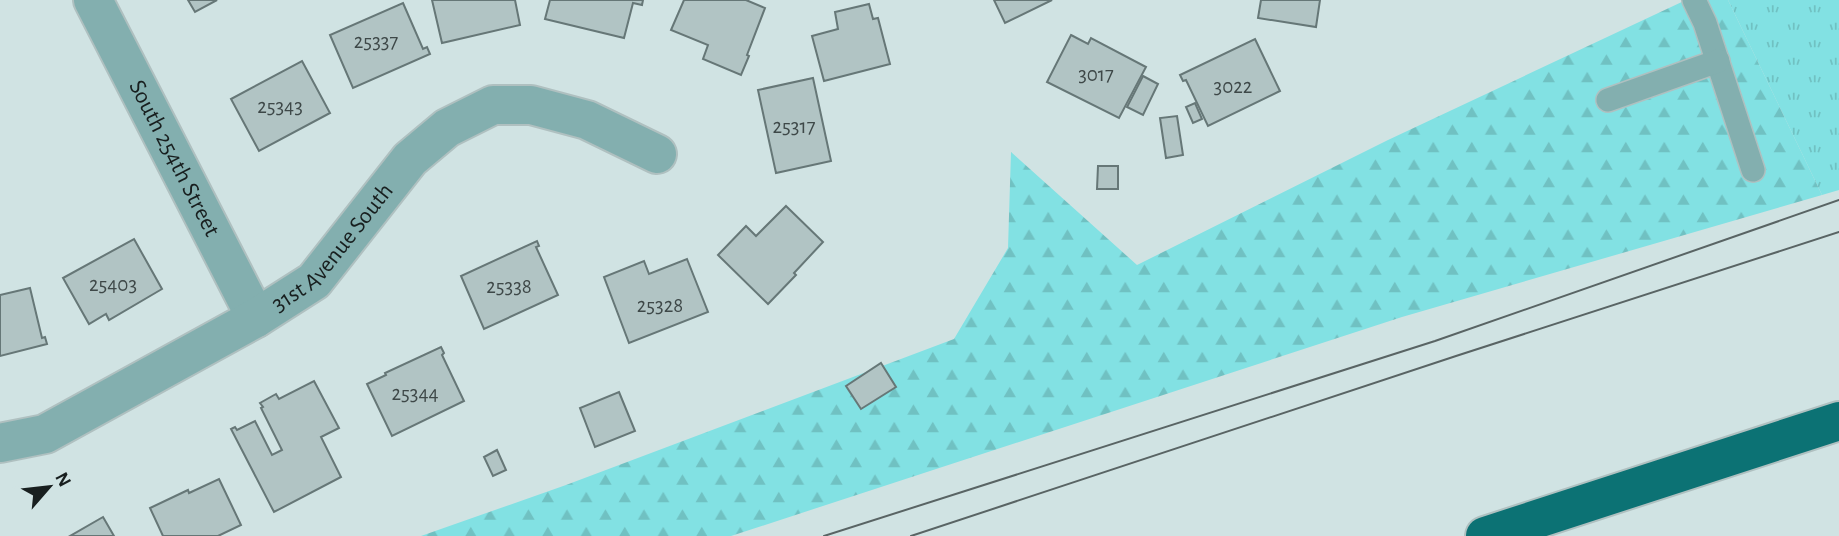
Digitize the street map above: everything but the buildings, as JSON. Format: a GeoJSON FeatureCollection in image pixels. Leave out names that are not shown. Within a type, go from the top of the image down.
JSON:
{"type":"FeatureCollection","features":[{"type":"Feature","properties":{"kind":"highway"},"geometry":{"type":"LineString","coordinates":[[1485,536],[1839,421]]}},
{"type":"Feature","properties":{"kind":"street","name":"South 254th Street"},"geometry":{"type":"LineString","coordinates":[[93,0],[256,318]]}},
{"type":"Feature","properties":{"kind":"street","name":"31st Avenue South"},"geometry":{"type":"LineString","coordinates":[[0,443],[45,434],[256,318],[314,281],[410,159],[447,128],[494,105],[531,105],[587,120],[657,154]]}},
{"type":"Feature","properties":{"kind":"lane"},"geometry":{"type":"LineString","coordinates":[[1694,0],[1705,23],[1753,170]]}},
{"type":"Feature","properties":{"kind":"lane"},"geometry":{"type":"LineString","coordinates":[[1608,100],[1717,61]]}},
{"type":"Feature","properties":{"kind":"green space"},"geometry":{"type":"Polygon","coordinates":[[[1686,0],[1728,0],[1822,195],[1402,317],[731,536],[421,536],[566,485],[954,339],[1008,248],[1011,152],[1137,265],[1388,140],[1686,0]]]}},
{"type":"Feature","properties":{"kind":"green space"},"geometry":{"type":"Polygon","coordinates":[[[1728,0],[1839,0],[1839,190],[1822,195],[1728,0]]]}},
{"type":"Feature","properties":{"kind":"tram line"},"geometry":{"type":"LineString","coordinates":[[824,536],[1435,341],[1839,200]]}},
{"type":"Feature","properties":{"kind":"tram line"},"geometry":{"type":"LineString","coordinates":[[911,536],[1839,232]]}}]}
